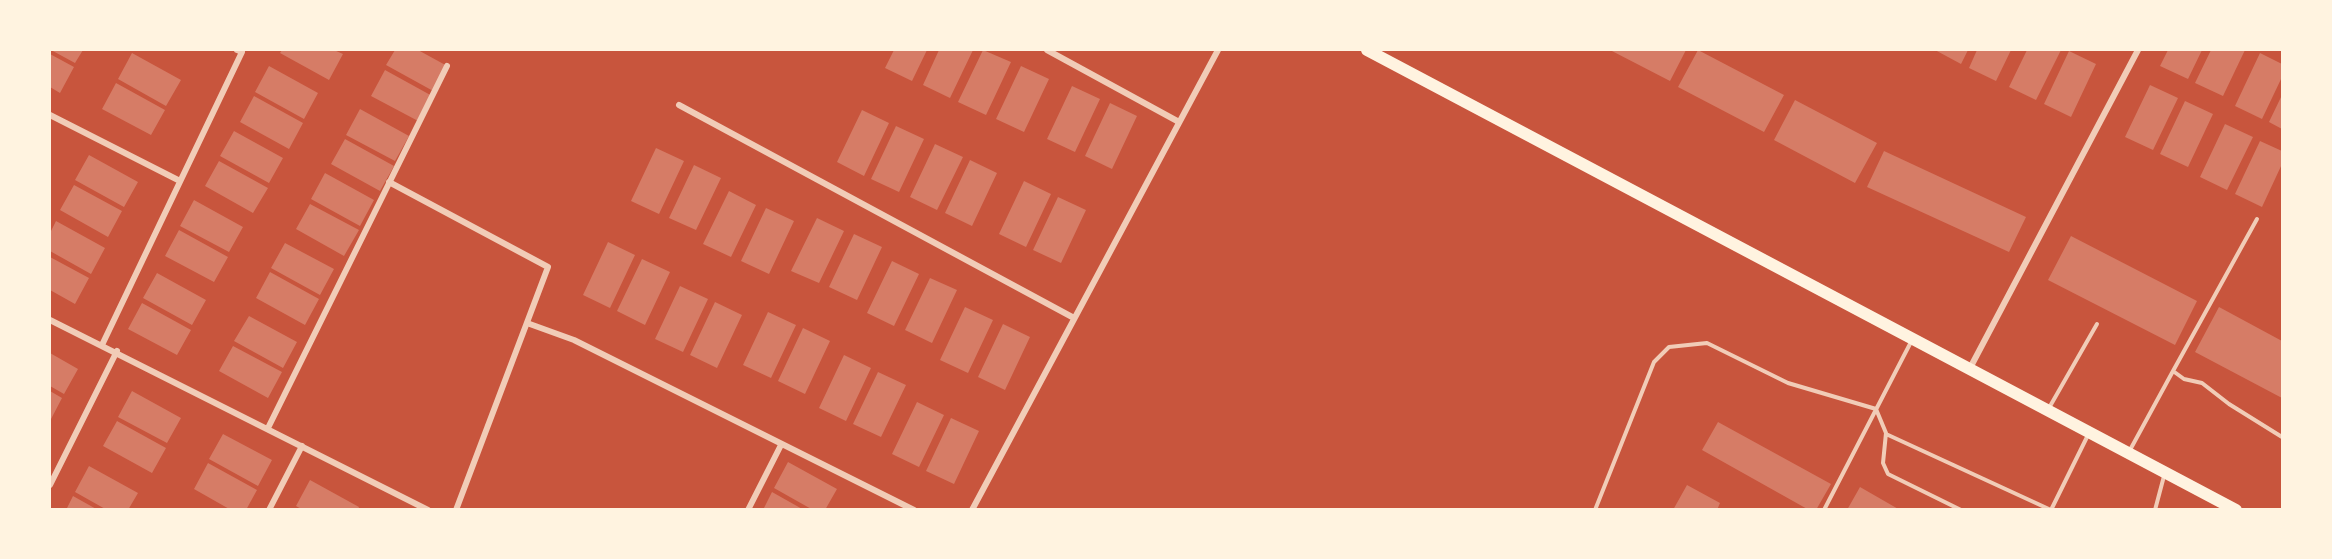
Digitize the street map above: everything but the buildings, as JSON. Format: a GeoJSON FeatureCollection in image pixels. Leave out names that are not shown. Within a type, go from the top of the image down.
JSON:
{"type":"FeatureCollection","features":[{"type":"Feature","properties":{"kind":"main road"},"geometry":{"type":"LineString","coordinates":[[1367,50],[2236,510]]}},
{"type":"Feature","properties":{"kind":"street"},"geometry":{"type":"LineString","coordinates":[[102,345],[242,52],[237,50]]}},
{"type":"Feature","properties":{"kind":"street"},"geometry":{"type":"LineString","coordinates":[[1047,50],[1179,122]]}},
{"type":"Feature","properties":{"kind":"street"},"geometry":{"type":"LineString","coordinates":[[972,510],[1218,50]]}},
{"type":"Feature","properties":{"kind":"street"},"geometry":{"type":"LineString","coordinates":[[1969,370],[2138,50]]}},
{"type":"Feature","properties":{"kind":"street"},"geometry":{"type":"LineString","coordinates":[[268,428],[447,66]]}},
{"type":"Feature","properties":{"kind":"street"},"geometry":{"type":"LineString","coordinates":[[679,105],[1074,318]]}},
{"type":"Feature","properties":{"kind":"street"},"geometry":{"type":"LineString","coordinates":[[50,115],[180,181]]}},
{"type":"Feature","properties":{"kind":"street"},"geometry":{"type":"LineString","coordinates":[[389,182],[548,267],[456,510]]}},
{"type":"Feature","properties":{"kind":"street"},"geometry":{"type":"LineString","coordinates":[[50,320],[117,351],[428,510]]}},
{"type":"Feature","properties":{"kind":"street"},"geometry":{"type":"LineString","coordinates":[[527,323],[574,340],[781,446],[914,510]]}},
{"type":"Feature","properties":{"kind":"street"},"geometry":{"type":"LineString","coordinates":[[50,485],[117,351]]}},
{"type":"Feature","properties":{"kind":"street"},"geometry":{"type":"LineString","coordinates":[[269,510],[302,446]]}},
{"type":"Feature","properties":{"kind":"street"},"geometry":{"type":"LineString","coordinates":[[748,510],[781,446]]}},
{"type":"Feature","properties":{"kind":"lane"},"geometry":{"type":"LineString","coordinates":[[2128,453],[2257,219]]}},
{"type":"Feature","properties":{"kind":"lane"},"geometry":{"type":"LineString","coordinates":[[2048,411],[2097,324]]}},
{"type":"Feature","properties":{"kind":"lane"},"geometry":{"type":"LineString","coordinates":[[1824,510],[1912,339]]}},
{"type":"Feature","properties":{"kind":"lane"},"geometry":{"type":"LineString","coordinates":[[1595,510],[1654,362],[1669,347],[1707,343],[1788,383],[1876,409]]}},
{"type":"Feature","properties":{"kind":"lane"},"geometry":{"type":"LineString","coordinates":[[2173,371],[2184,379],[2202,383],[2283,437]]}},
{"type":"Feature","properties":{"kind":"lane"},"geometry":{"type":"LineString","coordinates":[[1876,409],[1886,434],[1883,463],[1888,474],[1961,510]]}},
{"type":"Feature","properties":{"kind":"lane"},"geometry":{"type":"LineString","coordinates":[[1886,434],[2051,510],[2089,433]]}},
{"type":"Feature","properties":{"kind":"lane"},"geometry":{"type":"LineString","coordinates":[[2155,510],[2165,472]]}}]}
